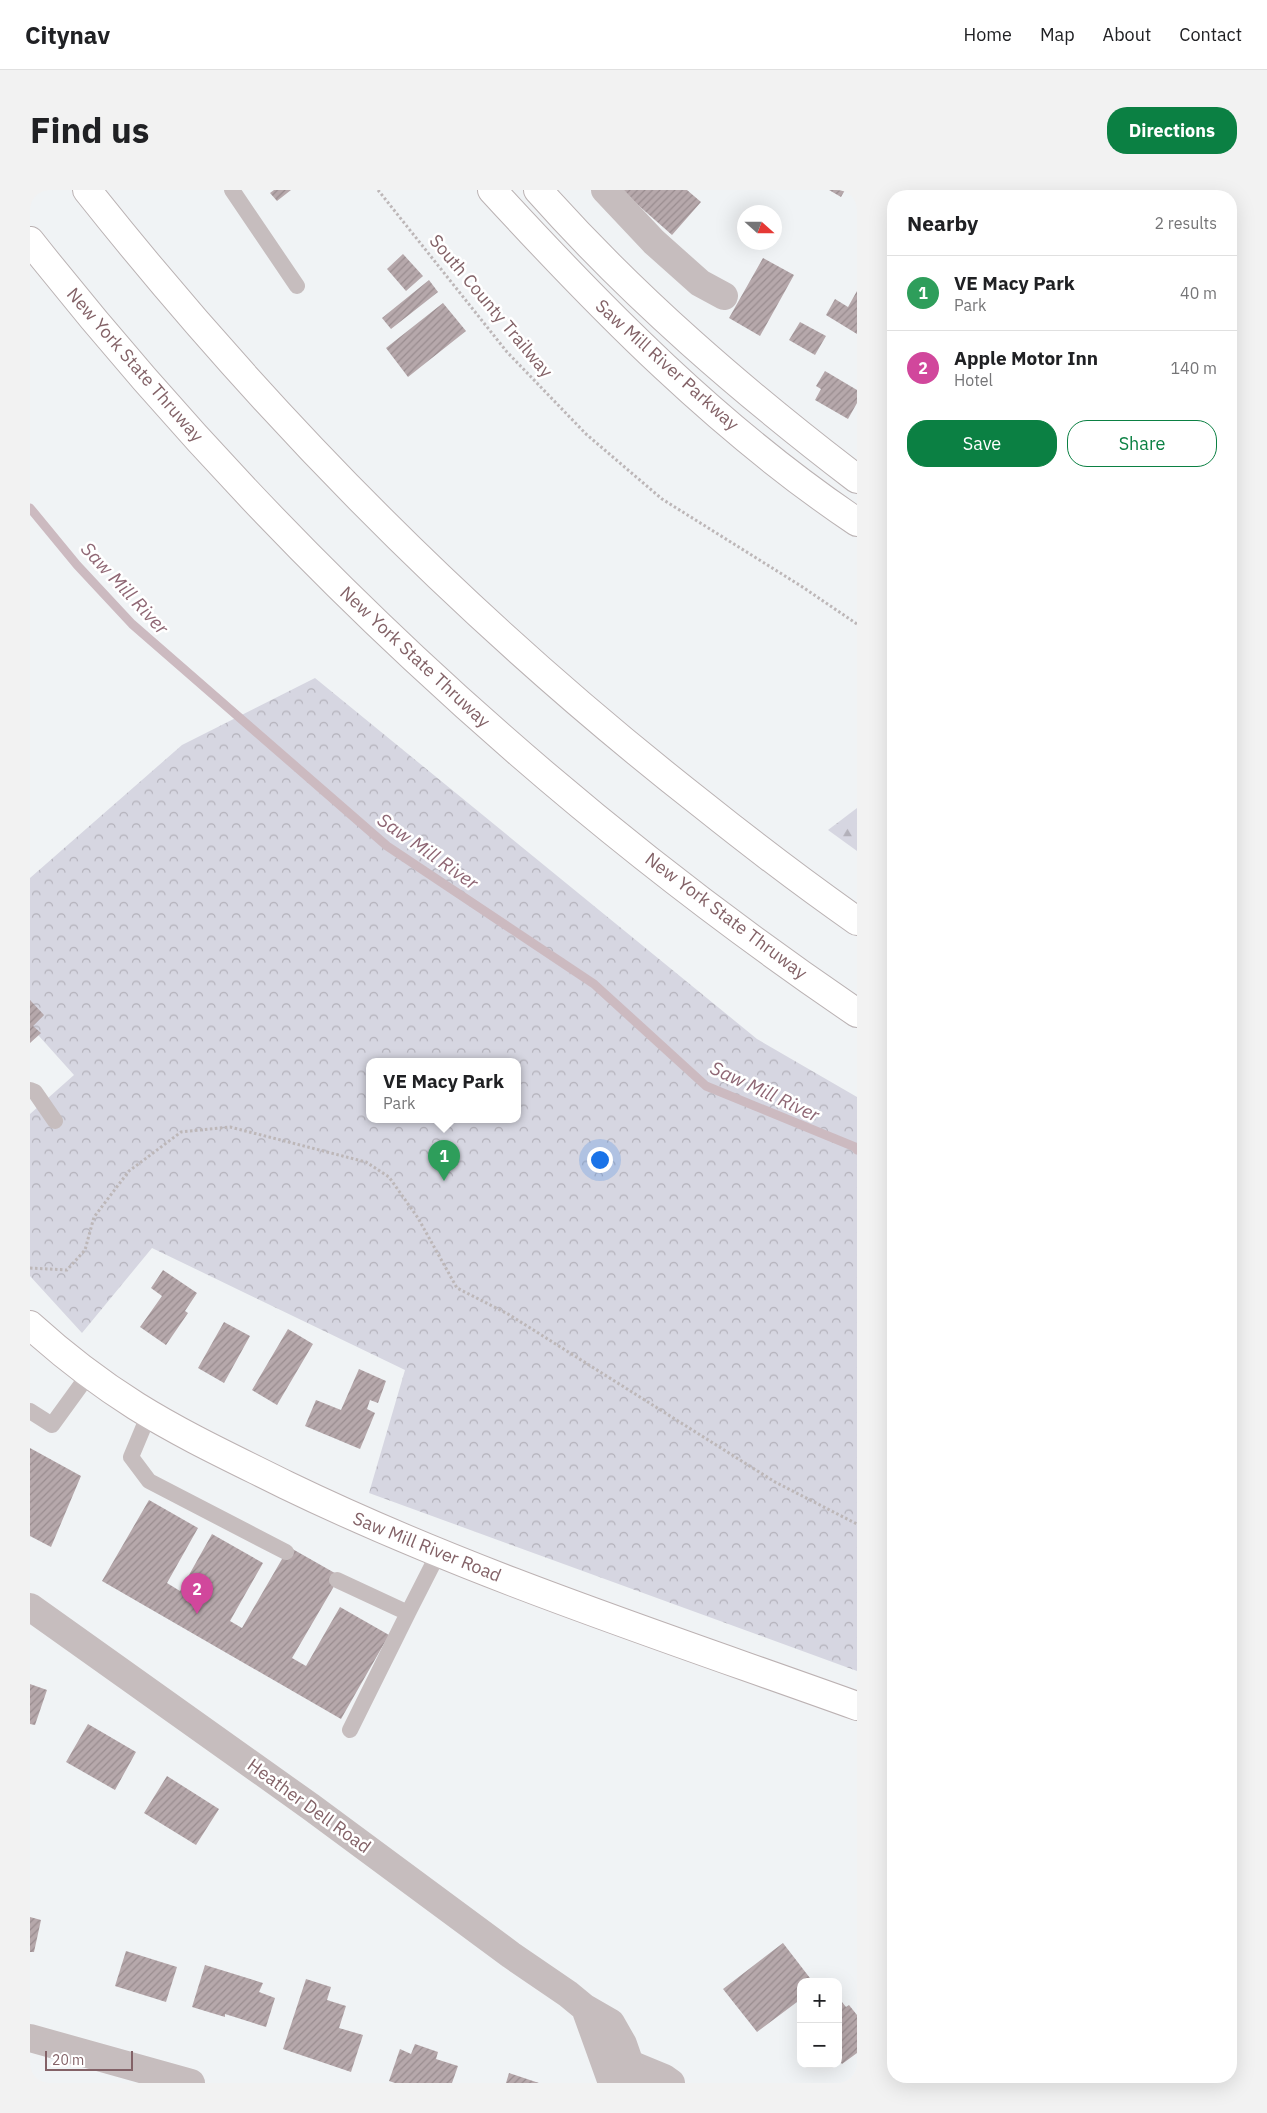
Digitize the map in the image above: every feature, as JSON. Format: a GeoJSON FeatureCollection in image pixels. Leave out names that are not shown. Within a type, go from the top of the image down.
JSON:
{"type":"FeatureCollection","features":[{"type":"Feature","properties":{"kind":"main road"},"geometry":{"type":"LineString","coordinates":[[87,190],[200,328],[344,484],[420,559],[506,640],[645,759],[743,837],[857,921]]}},
{"type":"Feature","properties":{"kind":"main road","name":"Saw Mill River Parkway"},"geometry":{"type":"LineString","coordinates":[[492,190],[614,319],[690,390],[770,457],[857,522]]}},
{"type":"Feature","properties":{"kind":"main road","name":"Saw Mill River Parkway"},"geometry":{"type":"LineString","coordinates":[[538,190],[629,285],[706,358],[786,424],[857,478]]}},
{"type":"Feature","properties":{"kind":"main road","name":"New York State Thruway"},"geometry":{"type":"LineString","coordinates":[[30,241],[128,360],[200,441],[347,594],[424,668],[526,758],[665,872],[751,938],[857,1012]]}},
{"type":"Feature","properties":{"kind":"main road","name":"Saw Mill River Road"},"geometry":{"type":"LineString","coordinates":[[30,1325],[89,1374],[149,1414],[212,1449],[353,1517],[490,1574],[857,1706]]}},
{"type":"Feature","properties":{"kind":"street"},"geometry":{"type":"LineString","coordinates":[[605,190],[654,242],[700,283],[724,296]]}},
{"type":"Feature","properties":{"kind":"street","name":"Heather Dell Road"},"geometry":{"type":"LineString","coordinates":[[30,1608],[311,1807],[568,1994],[585,2008],[624,2077]]}},
{"type":"Feature","properties":{"kind":"street"},"geometry":{"type":"LineString","coordinates":[[30,2038],[191,2083]]}},
{"type":"Feature","properties":{"kind":"street"},"geometry":{"type":"LineString","coordinates":[[624,2077],[664,2078],[671,2083]]}},
{"type":"Feature","properties":{"kind":"lane"},"geometry":{"type":"LineString","coordinates":[[232,190],[267,239],[297,286]]}},
{"type":"Feature","properties":{"kind":"lane"},"geometry":{"type":"LineString","coordinates":[[30,1090],[35,1092],[54,1121]]}},
{"type":"Feature","properties":{"kind":"lane"},"geometry":{"type":"LineString","coordinates":[[30,1411],[52,1425],[89,1374]]}},
{"type":"Feature","properties":{"kind":"lane"},"geometry":{"type":"LineString","coordinates":[[149,1414],[131,1457],[149,1481],[286,1552]]}},
{"type":"Feature","properties":{"kind":"lane"},"geometry":{"type":"LineString","coordinates":[[350,1730],[439,1552]]}},
{"type":"Feature","properties":{"kind":"lane"},"geometry":{"type":"LineString","coordinates":[[338,1580],[408,1614]]}},
{"type":"Feature","properties":{"kind":"path","name":"South County Trailway"},"geometry":{"type":"LineString","coordinates":[[378,190],[507,352],[586,434],[662,499],[802,586],[857,624]]}},
{"type":"Feature","properties":{"kind":"path"},"geometry":{"type":"LineString","coordinates":[[30,1268],[67,1270],[85,1250],[94,1217],[129,1171],[180,1132],[230,1127],[366,1162],[388,1177],[418,1218],[457,1288],[508,1314],[776,1482],[857,1524]]}},
{"type":"Feature","properties":{"kind":"green space"},"geometry":{"type":"Polygon","coordinates":[[[315,678],[757,1039],[857,1097],[857,1671],[369,1493],[405,1370],[152,1248],[82,1333],[30,1276],[30,1114],[74,1075],[30,1026],[30,878],[182,745],[315,678]]]}},
{"type":"Feature","properties":{"kind":"green space"},"geometry":{"type":"Polygon","coordinates":[[[857,808],[857,851],[828,830],[857,808]]]}},
{"type":"Feature","properties":{"kind":"building"},"geometry":{"type":"Polygon","coordinates":[[[274,190],[291,190],[277,201],[270,193],[274,190]]]}},
{"type":"Feature","properties":{"kind":"building"},"geometry":{"type":"Polygon","coordinates":[[[621,190],[687,190],[701,202],[672,235],[621,190]]]}},
{"type":"Feature","properties":{"kind":"building"},"geometry":{"type":"Polygon","coordinates":[[[829,190],[845,190],[841,197],[829,190]]]}},
{"type":"Feature","properties":{"kind":"building"},"geometry":{"type":"Polygon","coordinates":[[[403,254],[423,276],[406,291],[387,269],[403,254]]]}},
{"type":"Feature","properties":{"kind":"building"},"geometry":{"type":"Polygon","coordinates":[[[763,258],[794,275],[760,336],[729,318],[763,258]]]}},
{"type":"Feature","properties":{"kind":"building"},"geometry":{"type":"Polygon","coordinates":[[[429,280],[438,292],[391,329],[382,318],[429,280]]]}},
{"type":"Feature","properties":{"kind":"building"},"geometry":{"type":"Polygon","coordinates":[[[857,291],[857,334],[826,315],[835,299],[848,307],[857,291]]]}},
{"type":"Feature","properties":{"kind":"building"},"geometry":{"type":"Polygon","coordinates":[[[443,303],[466,331],[408,377],[386,348],[443,303]]]}},
{"type":"Feature","properties":{"kind":"building"},"geometry":{"type":"Polygon","coordinates":[[[800,322],[826,336],[815,355],[789,340],[800,322]]]}},
{"type":"Feature","properties":{"kind":"building"},"geometry":{"type":"Polygon","coordinates":[[[825,371],[857,390],[857,403],[848,419],[815,400],[821,389],[816,386],[825,371]]]}},
{"type":"Feature","properties":{"kind":"building"},"geometry":{"type":"Polygon","coordinates":[[[30,1000],[44,1015],[33,1026],[41,1033],[30,1043],[30,1000]]]}},
{"type":"Feature","properties":{"kind":"building"},"geometry":{"type":"Polygon","coordinates":[[[163,1270],[197,1293],[185,1311],[188,1313],[166,1345],[140,1327],[162,1296],[151,1288],[163,1270]]]}},
{"type":"Feature","properties":{"kind":"building"},"geometry":{"type":"Polygon","coordinates":[[[224,1322],[250,1336],[224,1383],[198,1368],[224,1322]]]}},
{"type":"Feature","properties":{"kind":"building"},"geometry":{"type":"Polygon","coordinates":[[[288,1329],[313,1344],[277,1405],[252,1390],[288,1329]]]}},
{"type":"Feature","properties":{"kind":"building"},"geometry":{"type":"Polygon","coordinates":[[[359,1369],[386,1381],[378,1403],[370,1400],[367,1409],[375,1413],[360,1449],[305,1426],[316,1400],[341,1410],[359,1369]]]}},
{"type":"Feature","properties":{"kind":"building"},"geometry":{"type":"Polygon","coordinates":[[[30,1448],[81,1476],[51,1547],[30,1536],[30,1448]]]}},
{"type":"Feature","properties":{"kind":"building"},"geometry":{"type":"Polygon","coordinates":[[[149,1500],[198,1528],[167,1583],[180,1591],[212,1534],[263,1563],[230,1621],[242,1628],[289,1547],[340,1576],[292,1658],[306,1666],[340,1607],[389,1635],[341,1719],[102,1581],[149,1500]]]}},
{"type":"Feature","properties":{"kind":"building"},"geometry":{"type":"Polygon","coordinates":[[[30,1684],[47,1690],[35,1725],[30,1724],[30,1684]]]}},
{"type":"Feature","properties":{"kind":"building"},"geometry":{"type":"Polygon","coordinates":[[[88,1724],[136,1752],[115,1790],[66,1762],[88,1724]]]}},
{"type":"Feature","properties":{"kind":"building"},"geometry":{"type":"Polygon","coordinates":[[[167,1776],[219,1809],[196,1845],[144,1813],[167,1776]]]}},
{"type":"Feature","properties":{"kind":"building"},"geometry":{"type":"Polygon","coordinates":[[[30,1917],[41,1920],[34,1952],[30,1952],[30,1917]]]}},
{"type":"Feature","properties":{"kind":"building"},"geometry":{"type":"Polygon","coordinates":[[[783,1943],[810,1978],[797,1978],[797,2002],[757,2032],[723,1989],[783,1943]]]}},
{"type":"Feature","properties":{"kind":"building"},"geometry":{"type":"Polygon","coordinates":[[[126,1951],[177,1967],[166,2002],[115,1986],[126,1951]]]}},
{"type":"Feature","properties":{"kind":"building"},"geometry":{"type":"Polygon","coordinates":[[[205,1965],[263,1983],[259,1992],[275,1998],[266,2027],[225,2014],[225,2017],[192,2007],[205,1965]]]}},
{"type":"Feature","properties":{"kind":"building"},"geometry":{"type":"Polygon","coordinates":[[[306,1979],[331,1987],[327,2000],[346,2006],[339,2028],[363,2035],[351,2072],[283,2049],[306,1979]]]}},
{"type":"Feature","properties":{"kind":"building"},"geometry":{"type":"Polygon","coordinates":[[[842,2002],[846,2007],[849,2005],[857,2015],[857,2053],[842,2064],[842,2002]]]}},
{"type":"Feature","properties":{"kind":"building"},"geometry":{"type":"Polygon","coordinates":[[[415,2044],[438,2052],[436,2059],[458,2066],[452,2083],[395,2083],[389,2081],[400,2049],[411,2054],[415,2044]]]}},
{"type":"Feature","properties":{"kind":"building"},"geometry":{"type":"Polygon","coordinates":[[[509,2073],[539,2083],[506,2083],[509,2073]]]}},
{"type":"Feature","properties":{"kind":"waterway","name":"Saw Mill River"},"geometry":{"type":"LineString","coordinates":[[30,508],[77,565],[132,624],[387,846],[594,984],[706,1086],[855,1147],[857,1150]]}},
{"type":"Feature","properties":{"kind":"place","name":"VE Macy Park"},"geometry":{"type":"Point","coordinates":[444,1181]}},
{"type":"Feature","properties":{"kind":"place","name":"Apple Motor Inn"},"geometry":{"type":"Point","coordinates":[197,1614]}}]}
